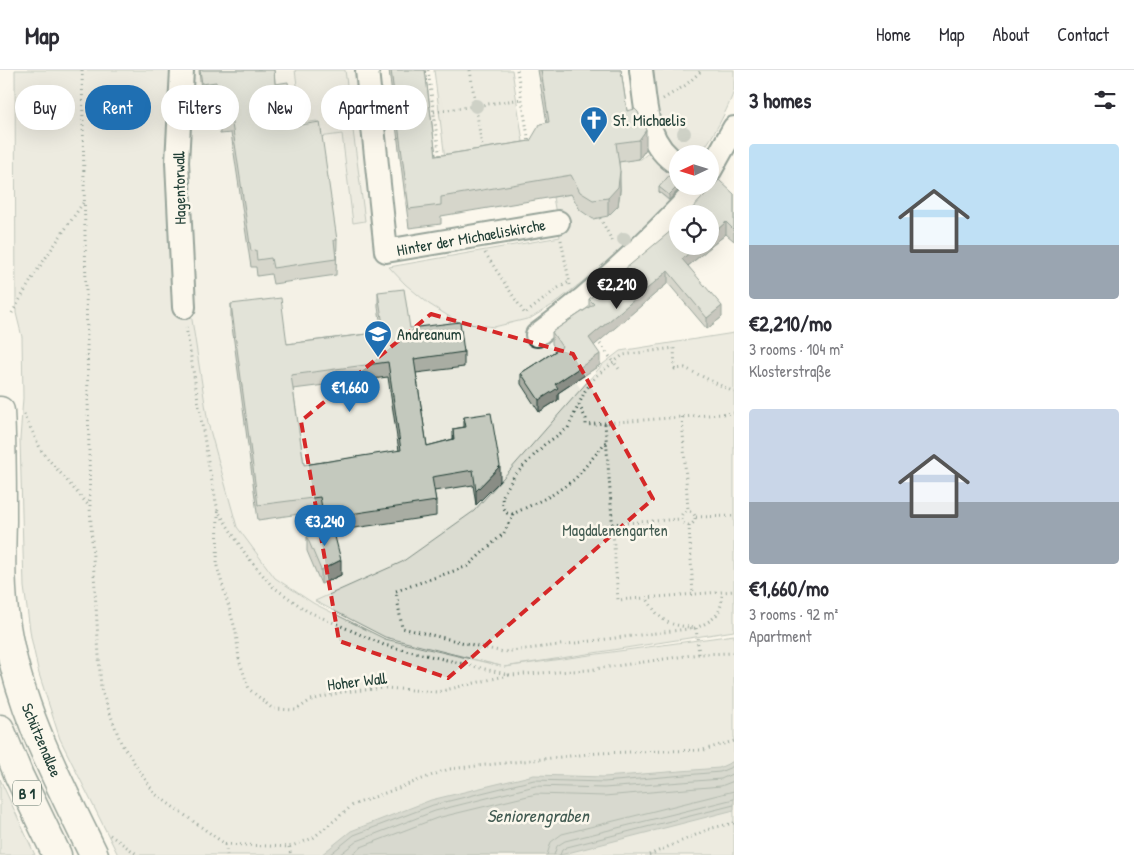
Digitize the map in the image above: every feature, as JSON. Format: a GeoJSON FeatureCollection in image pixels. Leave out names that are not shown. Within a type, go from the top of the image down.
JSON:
{"type":"FeatureCollection","features":[{"type":"Feature","properties":{"kind":"main road","name":"Schützenallee"},"geometry":{"type":"LineString","coordinates":[[11,412],[0,448],[2,595],[6,626],[27,710],[37,735],[101,844]]}},
{"type":"Feature","properties":{"kind":"main road","name":"B 1"},"geometry":{"type":"LineString","coordinates":[[0,730],[19,776],[58,855]]}},
{"type":"Feature","properties":{"kind":"street","name":"Hagentorwall"},"geometry":{"type":"LineString","coordinates":[[182,70],[177,162],[184,307]]}},
{"type":"Feature","properties":{"kind":"street","name":"Hinter der Michaeliskirche"},"geometry":{"type":"LineString","coordinates":[[367,70],[386,251],[558,222]]}},
{"type":"Feature","properties":{"kind":"street"},"geometry":{"type":"LineString","coordinates":[[641,70],[650,131],[659,148],[669,156]]}},
{"type":"Feature","properties":{"kind":"street"},"geometry":{"type":"LineString","coordinates":[[719,155],[734,128]]}},
{"type":"Feature","properties":{"kind":"street"},"geometry":{"type":"LineString","coordinates":[[537,335],[573,308],[627,260],[692,195]]}},
{"type":"Feature","properties":{"kind":"path"},"geometry":{"type":"LineString","coordinates":[[82,70],[90,507],[101,689],[121,743],[155,794],[225,844],[289,847],[313,838],[353,805],[449,768],[598,753],[703,750],[734,741]]}},
{"type":"Feature","properties":{"kind":"path"},"geometry":{"type":"LineString","coordinates":[[428,70],[441,167]]}},
{"type":"Feature","properties":{"kind":"path"},"geometry":{"type":"LineString","coordinates":[[470,70],[484,161]]}},
{"type":"Feature","properties":{"kind":"path"},"geometry":{"type":"LineString","coordinates":[[517,70],[529,144]]}},
{"type":"Feature","properties":{"kind":"path"},"geometry":{"type":"LineString","coordinates":[[646,104],[664,99],[675,93],[702,70]]}},
{"type":"Feature","properties":{"kind":"path"},"geometry":{"type":"LineString","coordinates":[[434,112],[522,99]]}},
{"type":"Feature","properties":{"kind":"path"},"geometry":{"type":"LineString","coordinates":[[12,314],[36,272],[85,199]]}},
{"type":"Feature","properties":{"kind":"path"},"geometry":{"type":"LineString","coordinates":[[600,218],[614,245],[627,260]]}},
{"type":"Feature","properties":{"kind":"path"},"geometry":{"type":"LineString","coordinates":[[558,222],[570,285],[567,287]]}},
{"type":"Feature","properties":{"kind":"path"},"geometry":{"type":"LineString","coordinates":[[474,236],[525,314],[558,288],[569,282]]}},
{"type":"Feature","properties":{"kind":"path","name":"Hoher Wall"},"geometry":{"type":"LineString","coordinates":[[184,307],[209,467],[218,511],[217,566],[236,632],[239,660],[250,689],[273,709],[296,710],[311,700],[342,692],[386,688],[437,692],[510,675],[588,670],[700,654],[734,653]]}},
{"type":"Feature","properties":{"kind":"path"},"geometry":{"type":"LineString","coordinates":[[597,339],[620,369]]}},
{"type":"Feature","properties":{"kind":"path"},"geometry":{"type":"LineString","coordinates":[[606,442],[575,479],[552,495],[513,514],[507,514],[502,507],[502,496],[514,476],[544,445],[568,428],[578,405],[596,376],[623,355],[674,348],[675,369],[685,368],[734,392]]}},
{"type":"Feature","properties":{"kind":"path"},"geometry":{"type":"LineString","coordinates":[[578,405],[586,419],[586,426],[734,413]]}},
{"type":"Feature","properties":{"kind":"path"},"geometry":{"type":"LineString","coordinates":[[11,412],[42,452],[90,507]]}},
{"type":"Feature","properties":{"kind":"path"},"geometry":{"type":"LineString","coordinates":[[682,417],[688,510]]}},
{"type":"Feature","properties":{"kind":"path"},"geometry":{"type":"LineString","coordinates":[[605,423],[618,600],[734,591]]}},
{"type":"Feature","properties":{"kind":"path"},"geometry":{"type":"LineString","coordinates":[[688,510],[693,512],[696,517]]}},
{"type":"Feature","properties":{"kind":"path"},"geometry":{"type":"LineString","coordinates":[[681,519],[683,512],[688,510]]}},
{"type":"Feature","properties":{"kind":"path","name":"Hoher Wall"},"geometry":{"type":"LineString","coordinates":[[218,511],[246,555],[272,586],[307,611],[384,645],[510,675]]}},
{"type":"Feature","properties":{"kind":"path"},"geometry":{"type":"LineString","coordinates":[[513,514],[504,533],[468,566],[396,591],[402,628],[503,652],[696,628],[713,620],[722,606],[722,592]]}},
{"type":"Feature","properties":{"kind":"path"},"geometry":{"type":"LineString","coordinates":[[696,517],[734,516]]}},
{"type":"Feature","properties":{"kind":"path"},"geometry":{"type":"LineString","coordinates":[[681,519],[683,523],[689,525],[694,523],[696,517]]}},
{"type":"Feature","properties":{"kind":"path"},"geometry":{"type":"LineString","coordinates":[[612,524],[681,519]]}},
{"type":"Feature","properties":{"kind":"path"},"geometry":{"type":"LineString","coordinates":[[689,525],[693,594]]}},
{"type":"Feature","properties":{"kind":"path"},"geometry":{"type":"LineString","coordinates":[[646,597],[656,614],[670,625],[696,628]]}},
{"type":"Feature","properties":{"kind":"path"},"geometry":{"type":"LineString","coordinates":[[696,628],[700,654]]}},
{"type":"Feature","properties":{"kind":"path"},"geometry":{"type":"LineString","coordinates":[[649,855],[712,828],[734,823]]}},
{"type":"Feature","properties":{"kind":"path"},"geometry":{"type":"LineString","coordinates":[[101,844],[138,855]]}},
{"type":"Feature","properties":{"kind":"path"},"geometry":{"type":"LineString","coordinates":[[225,844],[227,855]]}},
{"type":"Feature","properties":{"kind":"path"},"geometry":{"type":"LineString","coordinates":[[289,847],[291,855]]}},
{"type":"Feature","properties":{"kind":"highlighted area"},"geometry":{"type":"Polygon","coordinates":[[[431,314],[573,354],[653,499],[448,678],[339,641],[301,421],[431,314]]]}},
{"type":"Feature","properties":{"kind":"shaded area","name":"Andreanum"},"geometry":{"type":"Polygon","coordinates":[[[192,70],[368,70],[369,85],[321,85],[321,130],[374,130],[389,267],[405,284],[429,304],[458,322],[494,327],[531,318],[581,389],[474,511],[402,562],[313,603],[275,578],[237,527],[208,423],[186,280],[190,130],[239,130],[239,85],[192,85],[192,70]]]}},
{"type":"Feature","properties":{"kind":"green space","name":"Magdalenengarten"},"geometry":{"type":"Polygon","coordinates":[[[15,70],[192,70],[192,85],[161,85],[161,130],[190,130],[186,281],[208,423],[237,527],[275,578],[313,603],[385,639],[501,666],[385,637],[315,601],[402,562],[474,511],[603,364],[620,351],[734,333],[734,631],[504,667],[734,635],[734,855],[118,855],[60,739],[39,674],[31,637],[24,587],[20,439],[23,398],[22,337],[16,313],[15,130],[75,130],[75,85],[15,85],[15,70]]]}},
{"type":"Feature","properties":{"kind":"green space"},"geometry":{"type":"Polygon","coordinates":[[[295,70],[345,70],[347,85],[321,85],[321,130],[353,130],[365,221],[353,223],[342,134],[319,137],[317,121],[311,122],[311,85],[297,85],[295,70]]]}},
{"type":"Feature","properties":{"kind":"green space"},"geometry":{"type":"Polygon","coordinates":[[[434,70],[512,70],[524,148],[445,159],[434,70]]]}},
{"type":"Feature","properties":{"kind":"green space"},"geometry":{"type":"Polygon","coordinates":[[[647,70],[734,70],[734,90],[729,104],[707,145],[669,145],[669,178],[659,192],[670,202],[644,230],[615,256],[554,304],[531,318],[494,327],[458,322],[429,304],[405,284],[389,267],[560,237],[553,197],[573,194],[608,216],[617,203],[620,191],[616,162],[641,159],[653,149],[647,70]]]}},
{"type":"Feature","properties":{"kind":"green space"},"geometry":{"type":"Polygon","coordinates":[[[0,779],[35,855],[0,855],[0,779]]]}},
{"type":"Feature","properties":{"kind":"water","name":"Seniorengraben"},"geometry":{"type":"Polygon","coordinates":[[[734,761],[734,810],[560,855],[321,855],[351,831],[431,800],[534,775],[604,777],[719,768],[734,761]]]}},
{"type":"Feature","properties":{"kind":"building"},"geometry":{"type":"Polygon","coordinates":[[[200,70],[274,70],[275,84],[288,82],[288,85],[249,85],[249,130],[311,130],[311,123],[320,122],[337,240],[334,240],[336,259],[273,268],[271,258],[257,260],[256,250],[251,251],[233,130],[239,130],[239,85],[216,85],[216,82],[202,84],[200,70]]]}},
{"type":"Feature","properties":{"kind":"building"},"geometry":{"type":"Polygon","coordinates":[[[391,70],[425,70],[427,85],[393,85],[391,70]]]}},
{"type":"Feature","properties":{"kind":"building"},"geometry":{"type":"Polygon","coordinates":[[[541,70],[621,70],[627,111],[635,109],[638,112],[646,130],[639,140],[616,143],[620,171],[618,187],[608,198],[593,200],[580,192],[571,175],[441,197],[441,205],[409,209],[399,130],[427,130],[427,86],[436,156],[530,141],[540,124],[549,122],[541,70]]]}},
{"type":"Feature","properties":{"kind":"building"},"geometry":{"type":"Polygon","coordinates":[[[669,176],[669,195],[659,187],[669,176]]]}},
{"type":"Feature","properties":{"kind":"building"},"geometry":{"type":"Polygon","coordinates":[[[719,180],[734,194],[734,230],[726,222],[719,228],[719,205],[695,205],[705,195],[719,195],[719,180]]]}},
{"type":"Feature","properties":{"kind":"building"},"geometry":{"type":"Polygon","coordinates":[[[669,232],[669,255],[687,255],[682,259],[722,306],[707,318],[668,271],[589,338],[600,354],[555,384],[558,388],[539,400],[521,373],[562,347],[552,332],[594,304],[589,299],[669,232]]]}},
{"type":"Feature","properties":{"kind":"building"},"geometry":{"type":"Polygon","coordinates":[[[404,289],[410,328],[460,322],[464,352],[414,359],[427,446],[454,439],[453,429],[466,427],[464,417],[491,413],[500,466],[476,491],[473,470],[432,477],[436,501],[324,518],[320,497],[258,505],[231,304],[281,298],[287,344],[384,332],[378,292],[404,289]],[[388,362],[291,375],[304,465],[401,450],[388,362]]]}},
{"type":"Feature","properties":{"kind":"building"},"geometry":{"type":"Polygon","coordinates":[[[332,525],[341,560],[321,570],[307,537],[332,525]]]}},
{"type":"Feature","properties":{"kind":"place","name":"St. Michaelis"},"geometry":{"type":"Point","coordinates":[594,144]}},
{"type":"Feature","properties":{"kind":"place","name":"Andreanum"},"geometry":{"type":"Point","coordinates":[378,358]}}]}
